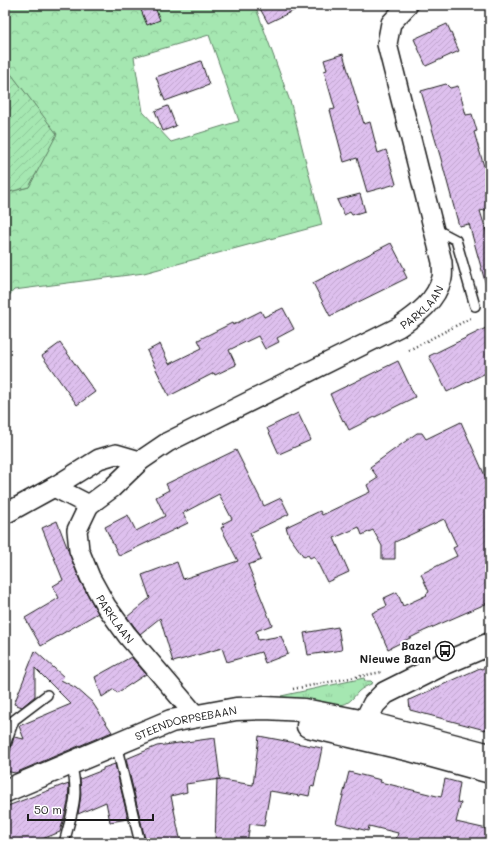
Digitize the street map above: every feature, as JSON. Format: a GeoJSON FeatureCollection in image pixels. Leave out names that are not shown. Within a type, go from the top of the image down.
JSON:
{"type":"FeatureCollection","features":[{"type":"Feature","properties":{"kind":"main road"},"geometry":{"type":"LineString","coordinates":[[362,730],[374,704],[385,693],[443,664],[490,644]]}},
{"type":"Feature","properties":{"kind":"main road","name":"STEENDORPSEBAAN"},"geometry":{"type":"LineString","coordinates":[[138,735],[171,721],[236,709],[264,708],[304,710],[362,730],[410,750],[490,772]]}},
{"type":"Feature","properties":{"kind":"main road","name":"STEENDORPSEBAAN"},"geometry":{"type":"LineString","coordinates":[[138,735],[226,722],[254,721],[362,730],[490,755]]}},
{"type":"Feature","properties":{"kind":"main road"},"geometry":{"type":"LineString","coordinates":[[5,791],[138,735]]}},
{"type":"Feature","properties":{"kind":"street","name":"PARKLAAN"},"geometry":{"type":"LineString","coordinates":[[196,716],[127,635],[106,606],[90,577],[79,550],[77,530],[89,506],[112,488],[140,461],[168,442],[399,327],[418,314],[433,299],[442,277],[442,262],[387,44],[391,23],[408,5]]}},
{"type":"Feature","properties":{"kind":"street"},"geometry":{"type":"LineString","coordinates":[[7,511],[54,487],[99,458],[116,454],[140,461]]}},
{"type":"Feature","properties":{"kind":"street"},"geometry":{"type":"LineString","coordinates":[[54,487],[89,506]]}},
{"type":"Feature","properties":{"kind":"lane"},"geometry":{"type":"LineString","coordinates":[[434,229],[456,240],[476,306]]}},
{"type":"Feature","properties":{"kind":"lane"},"geometry":{"type":"LineString","coordinates":[[5,745],[14,720],[47,695]]}},
{"type":"Feature","properties":{"kind":"lane"},"geometry":{"type":"LineString","coordinates":[[116,744],[140,843]]}},
{"type":"Feature","properties":{"kind":"lane"},"geometry":{"type":"LineString","coordinates":[[64,843],[75,804],[76,780],[71,763]]}},
{"type":"Feature","properties":{"kind":"path"},"geometry":{"type":"LineString","coordinates":[[409,350],[476,316],[476,306]]}},
{"type":"Feature","properties":{"kind":"path"},"geometry":{"type":"LineString","coordinates":[[292,689],[386,671]]}},
{"type":"Feature","properties":{"kind":"green space"},"geometry":{"type":"Polygon","coordinates":[[[5,5],[255,5],[291,104],[322,225],[144,273],[14,290],[5,300],[5,193],[29,187],[56,134],[5,66],[5,5]],[[209,35],[134,57],[143,112],[171,142],[239,121],[209,35]]]}},
{"type":"Feature","properties":{"kind":"green space"},"geometry":{"type":"Polygon","coordinates":[[[5,66],[57,134],[29,187],[5,193],[5,66]]]}},
{"type":"Feature","properties":{"kind":"green space"},"geometry":{"type":"Polygon","coordinates":[[[364,678],[365,681],[371,681],[373,683],[361,689],[346,704],[340,705],[283,698],[281,696],[364,678]]]}},
{"type":"Feature","properties":{"kind":"building"},"geometry":{"type":"Polygon","coordinates":[[[139,5],[154,5],[160,20],[147,25],[139,5]]]}},
{"type":"Feature","properties":{"kind":"building"},"geometry":{"type":"Polygon","coordinates":[[[258,5],[305,5],[268,23],[258,5]]]}},
{"type":"Feature","properties":{"kind":"building"},"geometry":{"type":"Polygon","coordinates":[[[447,24],[459,51],[426,66],[414,39],[447,24]]]}},
{"type":"Feature","properties":{"kind":"building"},"geometry":{"type":"Polygon","coordinates":[[[343,54],[364,124],[370,122],[378,153],[386,150],[396,184],[367,192],[357,158],[344,162],[330,110],[335,109],[324,71],[327,70],[324,60],[343,54]]]}},
{"type":"Feature","properties":{"kind":"building"},"geometry":{"type":"Polygon","coordinates":[[[201,61],[209,85],[165,101],[156,77],[201,61]]]}},
{"type":"Feature","properties":{"kind":"building"},"geometry":{"type":"Polygon","coordinates":[[[446,84],[450,88],[458,86],[466,115],[472,114],[477,131],[474,132],[485,170],[490,168],[490,209],[480,211],[490,243],[490,284],[486,285],[469,224],[459,226],[421,91],[446,84]]]}},
{"type":"Feature","properties":{"kind":"building"},"geometry":{"type":"Polygon","coordinates":[[[168,106],[176,126],[163,131],[155,111],[168,106]]]}},
{"type":"Feature","properties":{"kind":"building"},"geometry":{"type":"Polygon","coordinates":[[[360,194],[365,211],[352,215],[350,212],[344,215],[337,200],[360,194]]]}},
{"type":"Feature","properties":{"kind":"building"},"geometry":{"type":"Polygon","coordinates":[[[391,243],[405,270],[403,270],[407,278],[330,316],[313,283],[391,243]]]}},
{"type":"Feature","properties":{"kind":"building"},"geometry":{"type":"Polygon","coordinates":[[[283,308],[294,329],[277,338],[279,342],[265,349],[258,336],[229,350],[236,365],[215,375],[214,373],[169,396],[147,351],[160,344],[169,364],[202,348],[198,340],[232,323],[233,325],[261,311],[264,317],[283,308]]]}},
{"type":"Feature","properties":{"kind":"building"},"geometry":{"type":"Polygon","coordinates":[[[490,326],[490,371],[447,392],[429,356],[490,326]]]}},
{"type":"Feature","properties":{"kind":"building"},"geometry":{"type":"Polygon","coordinates":[[[60,343],[95,392],[77,405],[42,356],[60,343]]]}},
{"type":"Feature","properties":{"kind":"building"},"geometry":{"type":"Polygon","coordinates":[[[398,361],[415,397],[349,430],[330,394],[398,361]]]}},
{"type":"Feature","properties":{"kind":"building"},"geometry":{"type":"Polygon","coordinates":[[[298,413],[311,440],[279,454],[267,428],[298,413]]]}},
{"type":"Feature","properties":{"kind":"building"},"geometry":{"type":"Polygon","coordinates":[[[461,422],[490,487],[490,602],[424,631],[388,649],[372,613],[387,606],[384,598],[397,592],[403,606],[427,595],[426,594],[429,592],[421,574],[457,556],[453,548],[457,546],[444,519],[395,542],[395,559],[382,559],[382,546],[373,530],[362,535],[359,527],[334,538],[349,572],[327,582],[314,556],[310,558],[308,555],[304,557],[289,536],[286,527],[320,511],[322,515],[370,492],[367,485],[378,478],[370,467],[417,433],[422,433],[426,439],[461,422]]]}},
{"type":"Feature","properties":{"kind":"building"},"geometry":{"type":"Polygon","coordinates":[[[236,450],[264,506],[281,498],[289,514],[250,533],[261,560],[248,565],[272,625],[256,631],[258,640],[281,636],[288,654],[265,663],[261,652],[227,662],[222,648],[173,662],[160,618],[140,634],[127,617],[150,598],[142,575],[177,562],[183,579],[238,561],[221,528],[224,526],[222,524],[232,519],[219,494],[183,513],[188,523],[119,556],[105,527],[128,515],[136,531],[165,516],[156,497],[169,490],[166,484],[236,450]]]}},
{"type":"Feature","properties":{"kind":"building"},"geometry":{"type":"Polygon","coordinates":[[[57,521],[80,581],[98,613],[41,646],[25,618],[59,598],[53,586],[63,580],[42,528],[57,521]]]}},
{"type":"Feature","properties":{"kind":"building"},"geometry":{"type":"Polygon","coordinates":[[[338,627],[342,650],[308,655],[304,633],[338,627]]]}},
{"type":"Feature","properties":{"kind":"building"},"geometry":{"type":"Polygon","coordinates":[[[35,651],[64,677],[61,680],[76,688],[92,702],[112,732],[15,773],[5,771],[14,737],[24,739],[19,726],[71,704],[35,668],[35,696],[22,707],[14,704],[35,651]]]}},
{"type":"Feature","properties":{"kind":"building"},"geometry":{"type":"Polygon","coordinates":[[[131,657],[146,674],[117,693],[114,689],[102,697],[95,677],[131,657]]]}},
{"type":"Feature","properties":{"kind":"building"},"geometry":{"type":"Polygon","coordinates":[[[490,665],[490,730],[485,730],[410,710],[409,700],[480,668],[481,669],[490,665]]]}},
{"type":"Feature","properties":{"kind":"building"},"geometry":{"type":"Polygon","coordinates":[[[259,736],[322,748],[314,787],[311,786],[309,796],[270,791],[264,826],[250,824],[247,843],[215,843],[217,779],[253,785],[259,736]]]}},
{"type":"Feature","properties":{"kind":"building"},"geometry":{"type":"Polygon","coordinates":[[[215,738],[220,779],[186,784],[187,792],[171,796],[181,843],[146,843],[126,759],[157,746],[215,738]]]}},
{"type":"Feature","properties":{"kind":"building"},"geometry":{"type":"Polygon","coordinates":[[[115,764],[128,819],[110,822],[106,802],[78,814],[81,795],[80,779],[115,764]]]}},
{"type":"Feature","properties":{"kind":"building"},"geometry":{"type":"Polygon","coordinates":[[[349,772],[381,780],[380,782],[441,797],[445,779],[460,783],[457,802],[461,803],[456,822],[487,829],[487,831],[490,832],[490,843],[395,843],[398,833],[369,826],[368,831],[336,823],[349,772]]]}},
{"type":"Feature","properties":{"kind":"building"},"geometry":{"type":"Polygon","coordinates":[[[69,784],[68,803],[60,832],[40,840],[42,843],[5,843],[5,807],[69,784]]]}},
{"type":"Feature","properties":{"kind":"place","name":"Bazel Nieuwe Baan"},"geometry":{"type":"Point","coordinates":[445,651]}}]}
